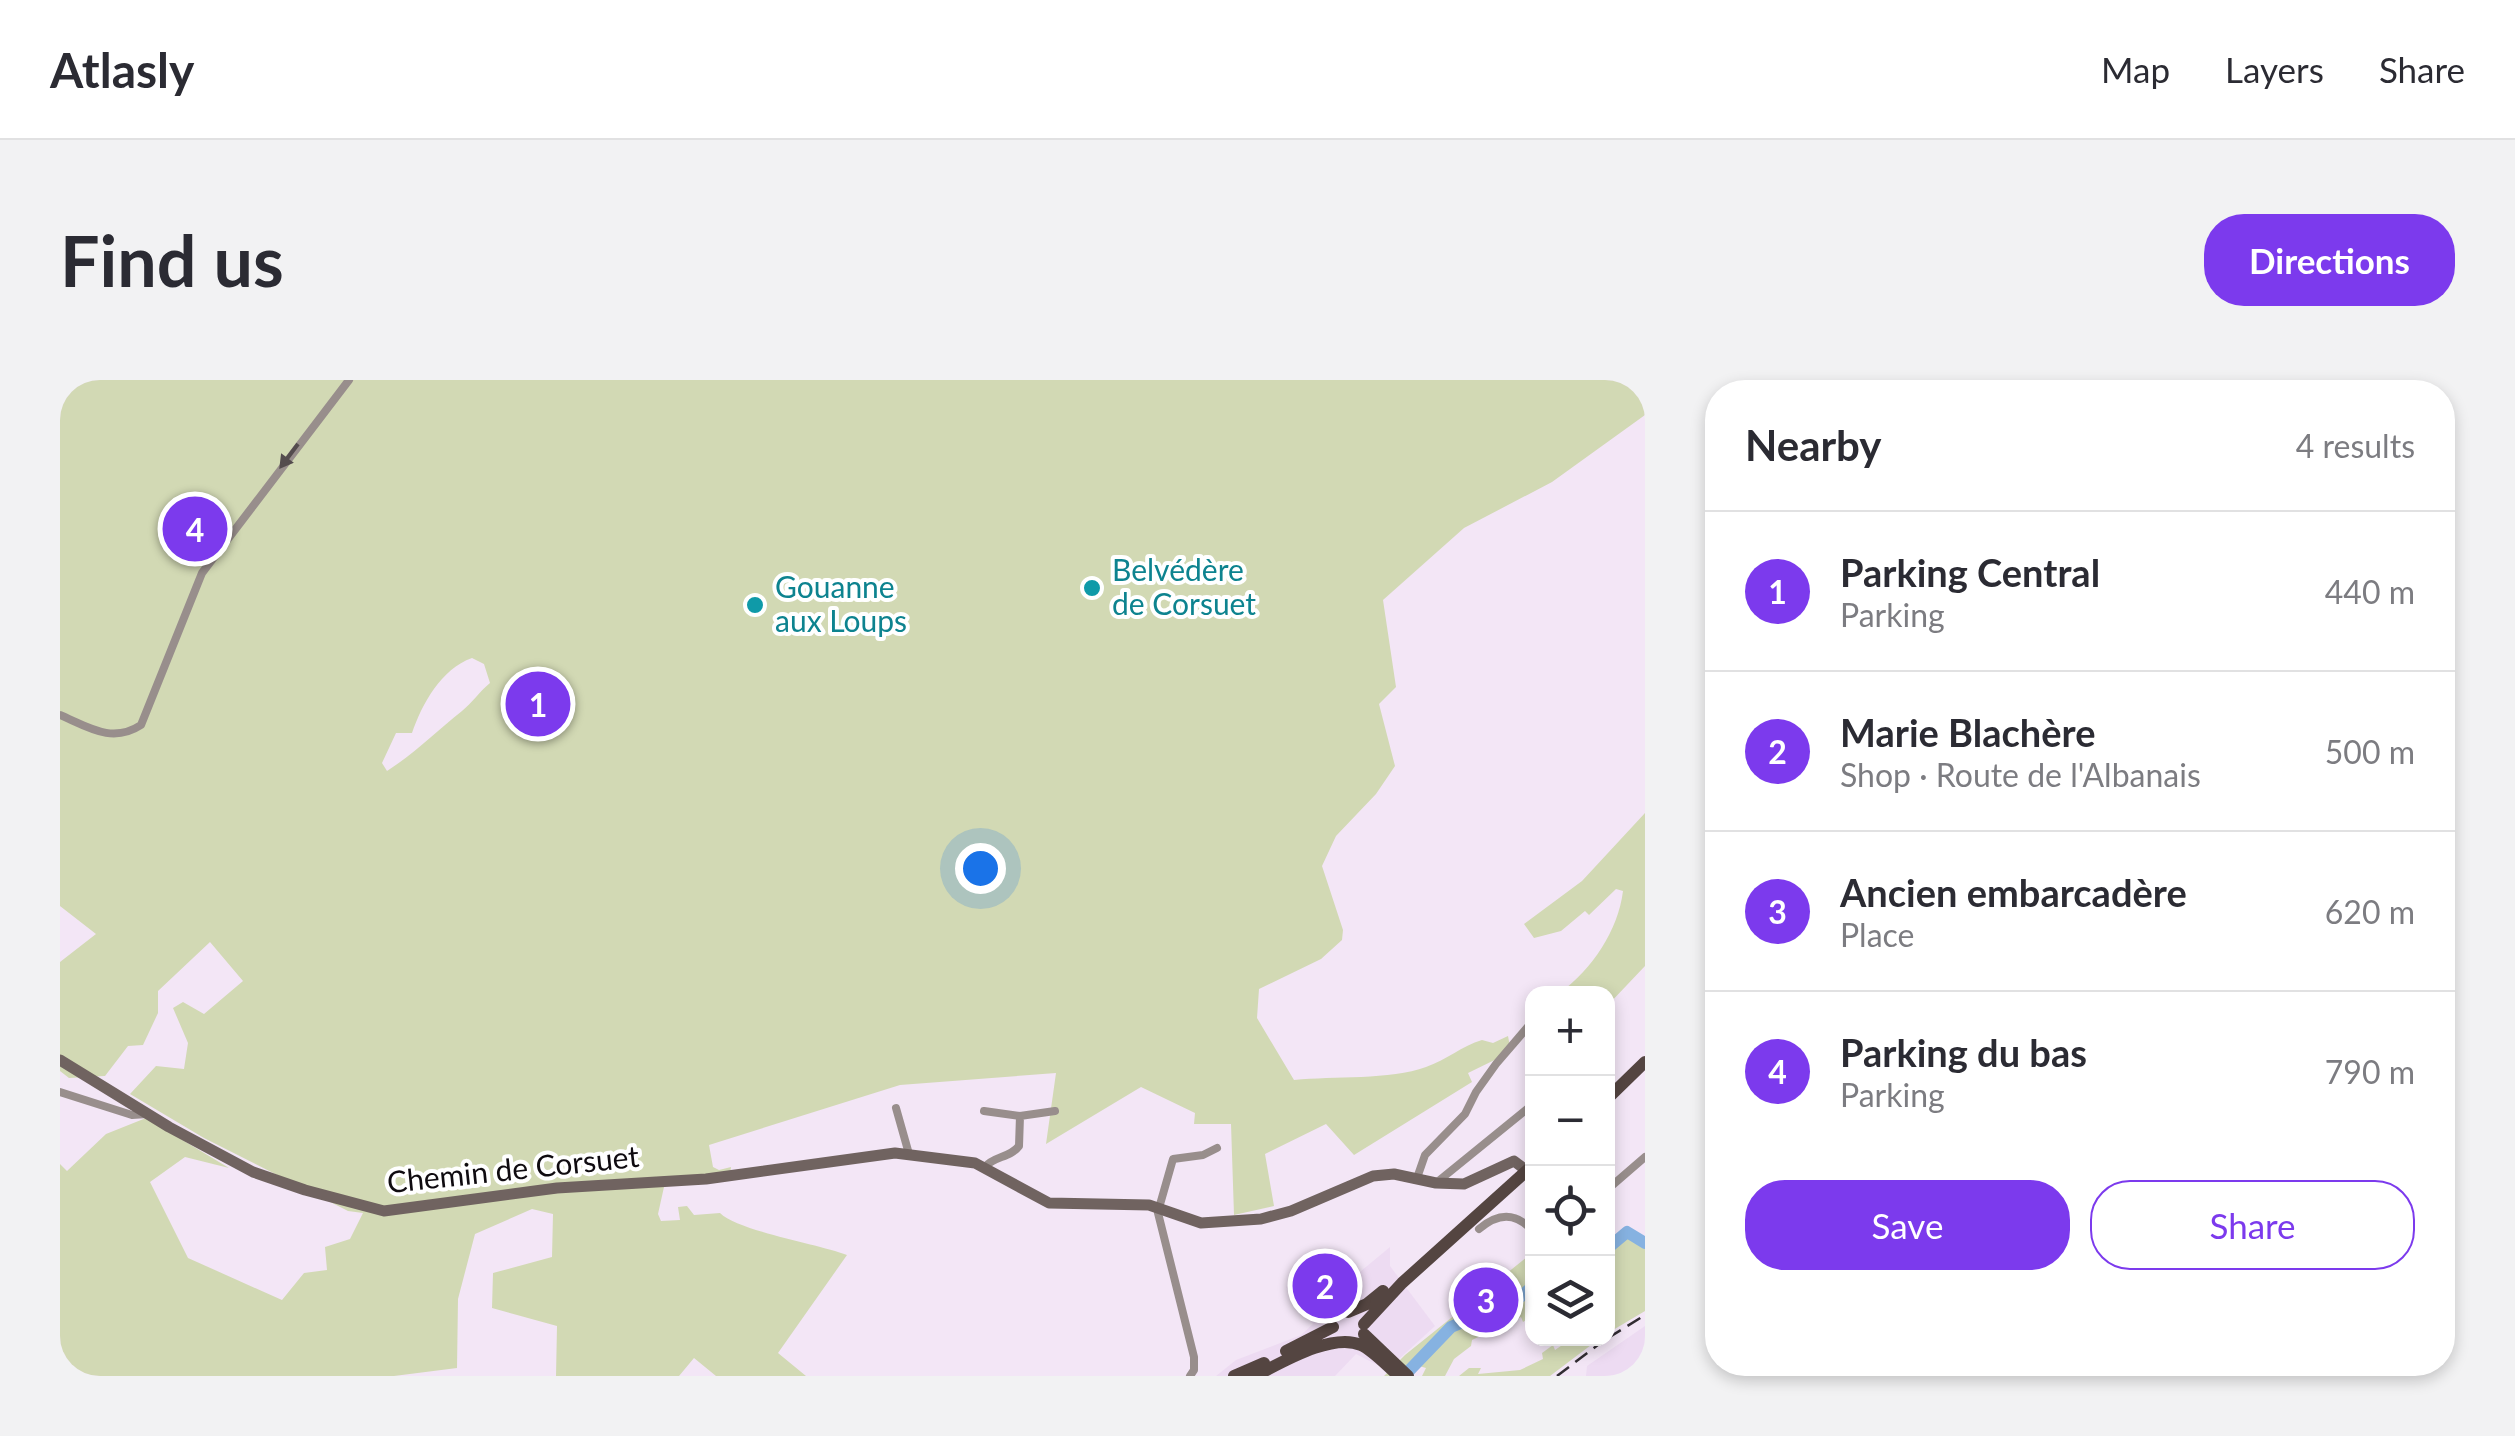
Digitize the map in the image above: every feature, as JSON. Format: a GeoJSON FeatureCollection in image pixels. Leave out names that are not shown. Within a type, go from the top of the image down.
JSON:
{"type":"FeatureCollection","features":[{"type":"Feature","properties":{"kind":"main road"},"geometry":{"type":"LineString","coordinates":[[1615,1091],[1645,1062]]}},
{"type":"Feature","properties":{"kind":"main road"},"geometry":{"type":"LineString","coordinates":[[1629,1078],[1645,1070]]}},
{"type":"Feature","properties":{"kind":"main road"},"geometry":{"type":"LineString","coordinates":[[1234,1376],[1276,1366],[1300,1353],[1361,1334],[1402,1282],[1525,1173]]}},
{"type":"Feature","properties":{"kind":"main road"},"geometry":{"type":"LineString","coordinates":[[1255,1371],[1332,1328],[1336,1318],[1367,1304],[1508,1188]]}},
{"type":"Feature","properties":{"kind":"main road"},"geometry":{"type":"LineString","coordinates":[[1348,1312],[1358,1316],[1361,1334],[1399,1376]]}},
{"type":"Feature","properties":{"kind":"main road"},"geometry":{"type":"LineString","coordinates":[[1332,1328],[1339,1342]]}},
{"type":"Feature","properties":{"kind":"main road"},"geometry":{"type":"LineString","coordinates":[[1387,1362],[1408,1376]]}},
{"type":"Feature","properties":{"kind":"street"},"geometry":{"type":"LineString","coordinates":[[60,715],[105,734],[127,734],[140,726],[202,573],[349,380]]}},
{"type":"Feature","properties":{"kind":"street"},"geometry":{"type":"LineString","coordinates":[[1417,1178],[1425,1155],[1466,1114],[1476,1092],[1525,1030]]}},
{"type":"Feature","properties":{"kind":"street","name":"Chemin de Corsuet"},"geometry":{"type":"LineString","coordinates":[[60,1060],[146,1114],[253,1172],[384,1211],[557,1188],[706,1179],[909,1154],[985,1167],[1049,1203],[1128,1204],[1201,1223],[1261,1219],[1291,1211],[1373,1176],[1394,1174],[1436,1182]]}},
{"type":"Feature","properties":{"kind":"street"},"geometry":{"type":"LineString","coordinates":[[60,1092],[132,1115],[146,1114]]}},
{"type":"Feature","properties":{"kind":"street"},"geometry":{"type":"LineString","coordinates":[[896,1108],[909,1154]]}},
{"type":"Feature","properties":{"kind":"street"},"geometry":{"type":"LineString","coordinates":[[984,1111],[1020,1116],[1055,1111]]}},
{"type":"Feature","properties":{"kind":"street"},"geometry":{"type":"LineString","coordinates":[[1436,1182],[1525,1111]]}},
{"type":"Feature","properties":{"kind":"street"},"geometry":{"type":"LineString","coordinates":[[985,1167],[1019,1146],[1020,1116]]}},
{"type":"Feature","properties":{"kind":"street"},"geometry":{"type":"LineString","coordinates":[[1190,1376],[1194,1357],[1158,1211],[1175,1156],[1203,1155],[1217,1148]]}},
{"type":"Feature","properties":{"kind":"street"},"geometry":{"type":"LineString","coordinates":[[1615,1183],[1645,1156]]}},
{"type":"Feature","properties":{"kind":"street"},"geometry":{"type":"LineString","coordinates":[[1436,1182],[1464,1184],[1514,1161],[1525,1166]]}},
{"type":"Feature","properties":{"kind":"street"},"geometry":{"type":"LineString","coordinates":[[1479,1229],[1497,1216],[1513,1217],[1525,1225]]}},
{"type":"Feature","properties":{"kind":"street"},"geometry":{"type":"LineString","coordinates":[[1243,1376],[1255,1371]]}},
{"type":"Feature","properties":{"kind":"shaded area"},"geometry":{"type":"Polygon","coordinates":[[[1390,1247],[1390,1266],[1435,1326],[1387,1370],[1356,1354],[1335,1376],[1216,1376],[1236,1360],[1301,1335],[1313,1324],[1286,1287],[1329,1254],[1349,1281],[1390,1247]]]}},
{"type":"Feature","properties":{"kind":"shaded area"},"geometry":{"type":"Polygon","coordinates":[[[1645,1326],[1645,1368],[1620,1376],[1586,1376],[1587,1366],[1645,1326]]]}},
{"type":"Feature","properties":{"kind":"green space"},"geometry":{"type":"Polygon","coordinates":[[[60,380],[1645,380],[1645,415],[1552,482],[1464,528],[1383,600],[1396,687],[1379,704],[1395,766],[1376,794],[1336,836],[1322,866],[1343,930],[1342,940],[1321,959],[1259,989],[1257,1018],[1294,1080],[1412,1071],[1482,1040],[1493,1043],[1508,1036],[1511,1052],[1468,1073],[1472,1082],[1354,1155],[1326,1124],[1265,1154],[1274,1206],[1234,1215],[1231,1124],[1194,1124],[1195,1113],[1141,1087],[1046,1144],[1056,1073],[900,1085],[709,1145],[713,1167],[731,1167],[730,1175],[666,1178],[658,1214],[661,1221],[680,1220],[678,1207],[687,1206],[694,1215],[720,1213],[760,1231],[847,1255],[778,1353],[806,1376],[716,1376],[694,1358],[679,1376],[556,1376],[557,1326],[492,1308],[493,1273],[552,1257],[553,1214],[532,1209],[475,1234],[458,1299],[457,1368],[394,1376],[60,1376],[60,1164],[67,1171],[106,1134],[146,1118],[229,1168],[185,1157],[150,1182],[188,1258],[282,1300],[304,1273],[327,1270],[325,1247],[350,1239],[363,1213],[348,1211],[204,1138],[130,1094],[156,1066],[184,1069],[188,1043],[173,1008],[183,1002],[204,1014],[243,981],[210,942],[158,991],[158,1013],[143,1045],[128,1046],[105,1076],[69,1078],[60,1071],[60,962],[96,934],[60,906],[60,380]],[[472,658],[442,679],[427,699],[412,733],[396,733],[382,763],[387,771],[462,711],[490,683],[484,664],[472,658]]]}},
{"type":"Feature","properties":{"kind":"green space"},"geometry":{"type":"Polygon","coordinates":[[[1645,813],[1645,966],[1615,998],[1615,986],[1568,986],[1602,948],[1616,920],[1623,891],[1616,889],[1589,915],[1585,911],[1561,931],[1534,938],[1524,924],[1582,881],[1645,813]]]}},
{"type":"Feature","properties":{"kind":"green space"},"geometry":{"type":"Polygon","coordinates":[[[1645,1236],[1645,1311],[1615,1329],[1615,1256],[1615,1238],[1645,1236]]]}},
{"type":"Feature","properties":{"kind":"green space"},"geometry":{"type":"Polygon","coordinates":[[[1525,1259],[1525,1321],[1521,1317],[1472,1340],[1445,1376],[1422,1376],[1426,1368],[1419,1366],[1410,1376],[1384,1376],[1525,1259]]]}},
{"type":"Feature","properties":{"kind":"green space"},"geometry":{"type":"Polygon","coordinates":[[[1552,1346],[1555,1350],[1561,1346],[1590,1346],[1550,1376],[1459,1376],[1469,1368],[1481,1368],[1478,1374],[1520,1370],[1543,1359],[1542,1353],[1552,1346]]]}},
{"type":"Feature","properties":{"kind":"waterway"},"geometry":{"type":"LineString","coordinates":[[1615,1242],[1627,1232],[1645,1243]]}},
{"type":"Feature","properties":{"kind":"waterway"},"geometry":{"type":"LineString","coordinates":[[1404,1376],[1451,1327],[1525,1293]]}},
{"type":"Feature","properties":{"kind":"railway"},"geometry":{"type":"LineString","coordinates":[[1615,1334],[1645,1315]]}},
{"type":"Feature","properties":{"kind":"railway"},"geometry":{"type":"LineString","coordinates":[[1557,1376],[1596,1346]]}},
{"type":"Feature","properties":{"kind":"place","name":"Parking du bas"},"geometry":{"type":"Point","coordinates":[195,529]}},
{"type":"Feature","properties":{"kind":"place","name":"Belvédère de Corsuet"},"geometry":{"type":"Point","coordinates":[1092,588]}},
{"type":"Feature","properties":{"kind":"place","name":"Gouanne aux Loups"},"geometry":{"type":"Point","coordinates":[755,605]}},
{"type":"Feature","properties":{"kind":"place","name":"Parking Central"},"geometry":{"type":"Point","coordinates":[538,704]}},
{"type":"Feature","properties":{"kind":"place","name":"Marie Blachère"},"geometry":{"type":"Point","coordinates":[1325,1286]}},
{"type":"Feature","properties":{"kind":"place","name":"Ancien embarcadère"},"geometry":{"type":"Point","coordinates":[1486,1300]}}]}
